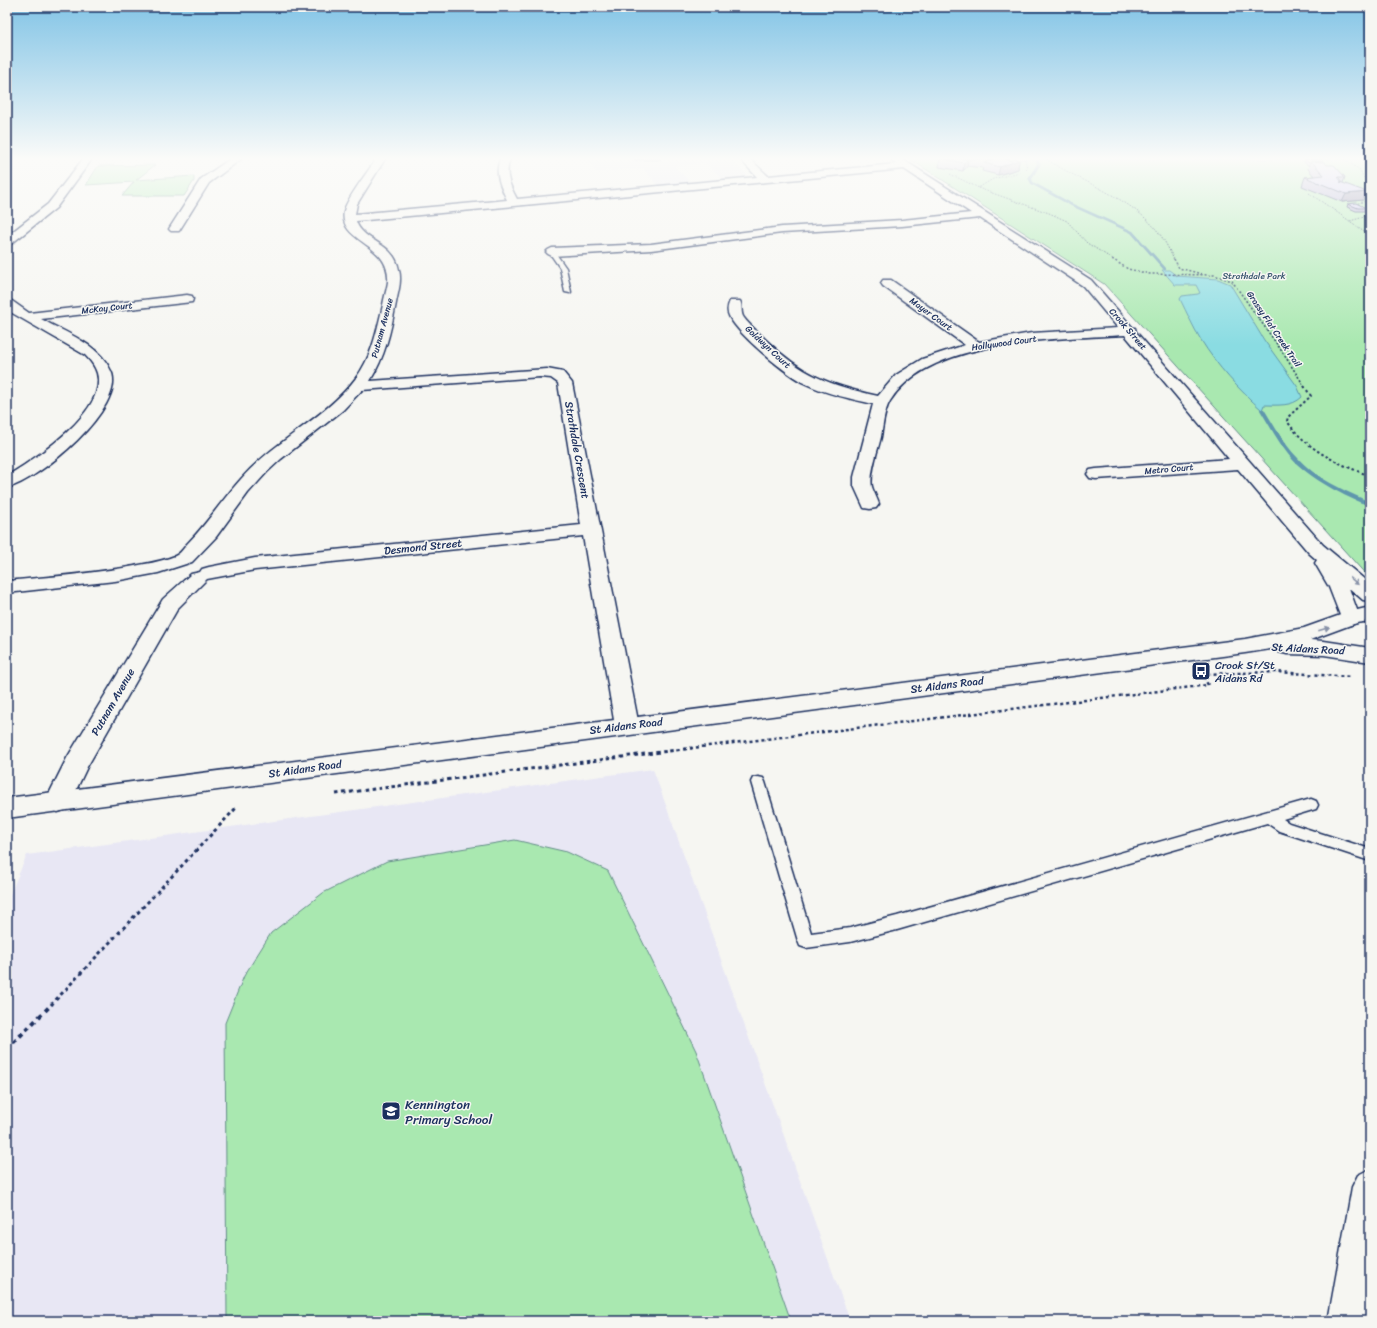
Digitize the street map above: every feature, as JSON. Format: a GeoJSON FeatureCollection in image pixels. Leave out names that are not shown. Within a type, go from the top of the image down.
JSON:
{"type":"FeatureCollection","features":[{"type":"Feature","properties":{"kind":"street"},"geometry":{"type":"LineString","coordinates":[[7,242],[33,221]]}},
{"type":"Feature","properties":{"kind":"street"},"geometry":{"type":"LineString","coordinates":[[174,229],[179,221]]}},
{"type":"Feature","properties":{"kind":"street","name":"Putnam Avenue"},"geometry":{"type":"LineString","coordinates":[[170,604],[177,568],[212,529],[237,494],[262,467],[331,412],[358,386],[369,369],[378,348],[394,282],[394,275],[393,267],[384,253],[354,229],[351,221]]}},
{"type":"Feature","properties":{"kind":"street"},"geometry":{"type":"LineString","coordinates":[[552,252],[651,247],[782,230],[922,221]]}},
{"type":"Feature","properties":{"kind":"street","name":"Crook Street"},"geometry":{"type":"LineString","coordinates":[[990,221],[1087,283],[1130,331],[1316,549],[1370,594]]}},
{"type":"Feature","properties":{"kind":"street","name":"Mayer Court"},"geometry":{"type":"LineString","coordinates":[[887,283],[975,346]]}},
{"type":"Feature","properties":{"kind":"street","name":"McKay Court"},"geometry":{"type":"LineString","coordinates":[[7,318],[187,299]]}},
{"type":"Feature","properties":{"kind":"street"},"geometry":{"type":"LineString","coordinates":[[7,304],[25,316],[90,352],[97,359],[105,376],[105,384],[100,400],[94,411],[76,433],[50,455],[7,483]]}},
{"type":"Feature","properties":{"kind":"street","name":"Goldwyn Court"},"geometry":{"type":"LineString","coordinates":[[735,304],[734,309],[737,318],[778,359],[799,375],[836,390],[882,401]]}},
{"type":"Feature","properties":{"kind":"street","name":"Hollywood Court"},"geometry":{"type":"LineString","coordinates":[[870,504],[863,486],[863,477],[882,401],[899,382],[924,364],[957,351],[975,346],[1020,339],[1130,331]]}},
{"type":"Feature","properties":{"kind":"street","name":"Strathdale Crescent"},"geometry":{"type":"LineString","coordinates":[[358,386],[540,373],[559,375],[565,383],[627,726]]}},
{"type":"Feature","properties":{"kind":"street","name":"Metro Court"},"geometry":{"type":"LineString","coordinates":[[1096,474],[1242,463]]}},
{"type":"Feature","properties":{"kind":"street"},"geometry":{"type":"LineString","coordinates":[[208,568],[212,529]]}},
{"type":"Feature","properties":{"kind":"street","name":"Desmond Street"},"geometry":{"type":"LineString","coordinates":[[177,568],[186,581],[208,568],[591,530]]}},
{"type":"Feature","properties":{"kind":"street","name":"Crook Street"},"geometry":{"type":"LineString","coordinates":[[1316,549],[1339,587],[1350,619],[1348,626],[1350,634],[1355,642],[1370,654]]}},
{"type":"Feature","properties":{"kind":"street"},"geometry":{"type":"LineString","coordinates":[[7,587],[177,568]]}},
{"type":"Feature","properties":{"kind":"street","name":"Putnam Avenue"},"geometry":{"type":"LineString","coordinates":[[58,802],[76,765],[170,604],[208,568]]}},
{"type":"Feature","properties":{"kind":"street","name":"St Aidans Road"},"geometry":{"type":"LineString","coordinates":[[7,808],[1245,646],[1310,634],[1350,619],[1370,614]]}},
{"type":"Feature","properties":{"kind":"street","name":"St Aidans Road"},"geometry":{"type":"LineString","coordinates":[[1245,646],[1324,648],[1370,654]]}},
{"type":"Feature","properties":{"kind":"street"},"geometry":{"type":"LineString","coordinates":[[1347,1321],[1370,1187]]}},
{"type":"Feature","properties":{"kind":"lane"},"geometry":{"type":"LineString","coordinates":[[552,252],[563,268],[568,292]]}},
{"type":"Feature","properties":{"kind":"lane"},"geometry":{"type":"LineString","coordinates":[[758,782],[806,941],[850,935],[897,923],[1268,816],[1311,805]]}},
{"type":"Feature","properties":{"kind":"lane"},"geometry":{"type":"LineString","coordinates":[[1268,816],[1284,827],[1370,854]]}},
{"type":"Feature","properties":{"kind":"path","name":"Grassy Flat Creek Trail"},"geometry":{"type":"LineString","coordinates":[[1067,221],[1087,243],[1122,266],[1137,272],[1209,275],[1225,277],[1235,283],[1280,347],[1311,396],[1310,399],[1288,417],[1287,421],[1292,429],[1309,446],[1323,456],[1370,476]]}},
{"type":"Feature","properties":{"kind":"path"},"geometry":{"type":"LineString","coordinates":[[1146,221],[1161,236],[1179,268],[1209,275]]}},
{"type":"Feature","properties":{"kind":"path"},"geometry":{"type":"LineString","coordinates":[[1350,221],[1370,235]]}},
{"type":"Feature","properties":{"kind":"path"},"geometry":{"type":"LineString","coordinates":[[336,794],[746,741],[1208,686],[1202,674],[1277,672],[1351,677]]}},
{"type":"Feature","properties":{"kind":"path"},"geometry":{"type":"LineString","coordinates":[[7,1049],[64,992],[237,807]]}},
{"type":"Feature","properties":{"kind":"shaded area","name":"Kennington Primary School"},"geometry":{"type":"Polygon","coordinates":[[[653,769],[850,1321],[7,1321],[7,901],[27,855],[653,769]]]}},
{"type":"Feature","properties":{"kind":"green space","name":"Strathdale Park"},"geometry":{"type":"Polygon","coordinates":[[[1006,221],[1370,221],[1370,579],[1104,284],[1006,221]]]}},
{"type":"Feature","properties":{"kind":"green space"},"geometry":{"type":"Polygon","coordinates":[[[515,840],[567,852],[608,871],[696,1051],[791,1321],[227,1321],[225,1023],[244,976],[271,933],[323,893],[387,861],[515,840]]]}},
{"type":"Feature","properties":{"kind":"water"},"geometry":{"type":"Polygon","coordinates":[[[1162,270],[1169,270],[1177,276],[1218,279],[1230,284],[1264,340],[1297,386],[1302,397],[1289,404],[1264,405],[1262,410],[1253,402],[1214,359],[1190,320],[1180,299],[1182,296],[1200,293],[1196,285],[1175,285],[1162,270]]]}},
{"type":"Feature","properties":{"kind":"waterway"},"geometry":{"type":"LineString","coordinates":[[1107,221],[1132,232],[1165,269]]}},
{"type":"Feature","properties":{"kind":"waterway"},"geometry":{"type":"LineString","coordinates":[[1262,410],[1285,447],[1302,466],[1330,485],[1370,504]]}},
{"type":"Feature","properties":{"kind":"place","name":"Crook St/St Aidans Rd"},"geometry":{"type":"Point","coordinates":[1201,671]}},
{"type":"Feature","properties":{"kind":"place","name":"Kennington Primary School"},"geometry":{"type":"Point","coordinates":[391,1111]}}]}
